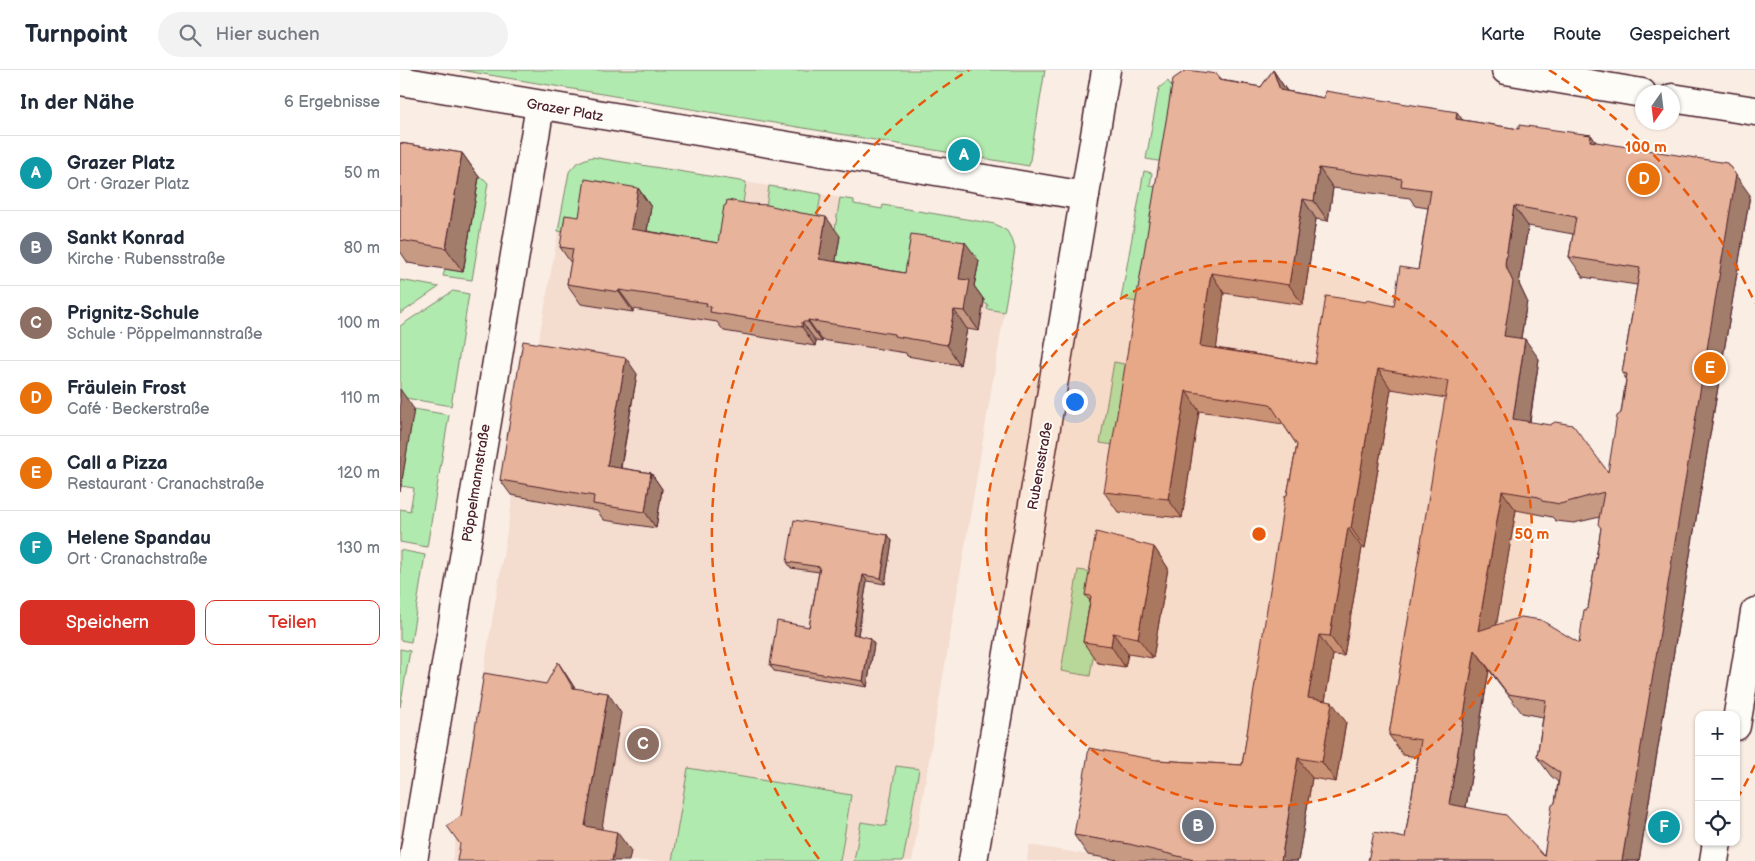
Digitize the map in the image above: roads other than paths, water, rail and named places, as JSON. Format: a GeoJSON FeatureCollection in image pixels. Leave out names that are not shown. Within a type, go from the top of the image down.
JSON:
{"type":"FeatureCollection","features":[{"type":"Feature","properties":{"kind":"street","name":"Rubensstraße"},"geometry":{"type":"LineString","coordinates":[[973,861],[1106,70]]}},
{"type":"Feature","properties":{"kind":"street"},"geometry":{"type":"LineString","coordinates":[[1506,70],[1635,92]]}},
{"type":"Feature","properties":{"kind":"street","name":"Grazer Platz"},"geometry":{"type":"LineString","coordinates":[[400,81],[1085,196]]}},
{"type":"Feature","properties":{"kind":"street"},"geometry":{"type":"LineString","coordinates":[[1680,99],[1755,111]]}},
{"type":"Feature","properties":{"kind":"street","name":"Pöppelmannstraße"},"geometry":{"type":"LineString","coordinates":[[413,861],[540,106]]}},
{"type":"Feature","properties":{"kind":"street"},"geometry":{"type":"LineString","coordinates":[[1738,711],[1755,612]]}},
{"type":"Feature","properties":{"kind":"street"},"geometry":{"type":"LineString","coordinates":[[1714,861],[1716,846]]}},
{"type":"Feature","properties":{"kind":"place","name":"Grazer Platz"},"geometry":{"type":"Point","coordinates":[964,155]}},
{"type":"Feature","properties":{"kind":"place","name":"Fräulein Frost"},"geometry":{"type":"Point","coordinates":[1644,179]}},
{"type":"Feature","properties":{"kind":"place","name":"Call a Pizza"},"geometry":{"type":"Point","coordinates":[1710,368]}},
{"type":"Feature","properties":{"kind":"place","name":"Prignitz-Schule"},"geometry":{"type":"Point","coordinates":[643,744]}},
{"type":"Feature","properties":{"kind":"place","name":"Sankt Konrad"},"geometry":{"type":"Point","coordinates":[1198,826]}},
{"type":"Feature","properties":{"kind":"place","name":"Helene Spandau"},"geometry":{"type":"Point","coordinates":[1664,827]}}]}
